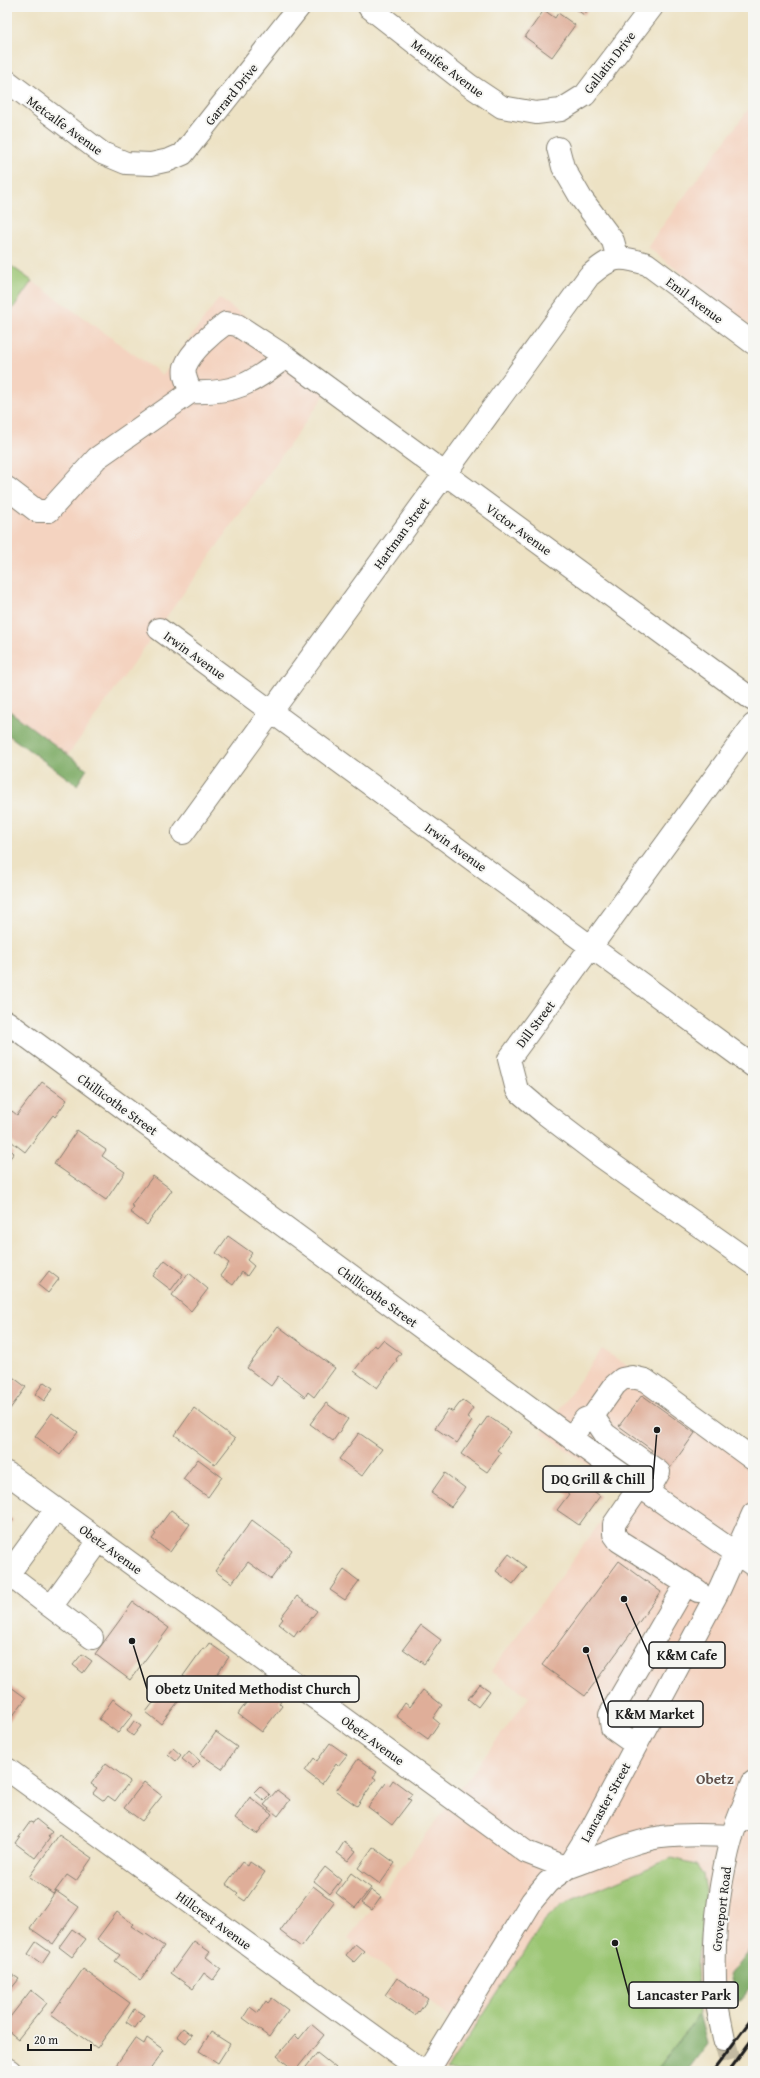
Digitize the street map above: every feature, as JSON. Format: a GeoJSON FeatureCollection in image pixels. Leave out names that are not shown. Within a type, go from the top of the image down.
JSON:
{"type":"FeatureCollection","features":[{"type":"Feature","properties":{"kind":"street","name":"Garrard Drive"},"geometry":{"type":"LineString","coordinates":[[151,164],[169,160],[183,154],[299,7]]}},
{"type":"Feature","properties":{"kind":"street","name":"Menifee Avenue"},"geometry":{"type":"LineString","coordinates":[[369,7],[469,86],[502,107],[536,114]]}},
{"type":"Feature","properties":{"kind":"street","name":"Gallatin Drive"},"geometry":{"type":"LineString","coordinates":[[536,114],[561,110],[585,95],[652,7]]}},
{"type":"Feature","properties":{"kind":"street","name":"Metcalfe Avenue"},"geometry":{"type":"LineString","coordinates":[[7,81],[102,153],[126,163],[151,164]]}},
{"type":"Feature","properties":{"kind":"street"},"geometry":{"type":"LineString","coordinates":[[558,148],[564,168],[580,198],[627,260]]}},
{"type":"Feature","properties":{"kind":"street","name":"Emil Avenue"},"geometry":{"type":"LineString","coordinates":[[627,260],[647,264],[753,343]]}},
{"type":"Feature","properties":{"kind":"street","name":"Hartman Street"},"geometry":{"type":"LineString","coordinates":[[183,833],[589,276],[605,262],[627,260]]}},
{"type":"Feature","properties":{"kind":"street","name":"Victor Avenue"},"geometry":{"type":"LineString","coordinates":[[191,392],[185,378],[185,368],[197,350],[212,333],[226,323],[238,325],[286,357],[753,700]]}},
{"type":"Feature","properties":{"kind":"street"},"geometry":{"type":"LineString","coordinates":[[7,488],[37,511],[49,511],[97,458],[191,392],[212,393],[232,390],[253,382],[286,357]]}},
{"type":"Feature","properties":{"kind":"street","name":"Irwin Avenue"},"geometry":{"type":"LineString","coordinates":[[159,629],[753,1066]]}},
{"type":"Feature","properties":{"kind":"street","name":"Dill Street"},"geometry":{"type":"LineString","coordinates":[[753,725],[509,1059],[517,1090],[599,1155],[753,1264]]}},
{"type":"Feature","properties":{"kind":"street","name":"Chillicothe Street"},"geometry":{"type":"LineString","coordinates":[[7,1022],[571,1438],[745,1559]]}},
{"type":"Feature","properties":{"kind":"street"},"geometry":{"type":"LineString","coordinates":[[571,1438],[585,1419],[593,1416],[615,1385],[622,1379],[632,1377],[645,1380],[753,1460]]}},
{"type":"Feature","properties":{"kind":"street"},"geometry":{"type":"LineString","coordinates":[[593,1416],[605,1434],[659,1472],[614,1524],[614,1534],[619,1541],[713,1600]]}},
{"type":"Feature","properties":{"kind":"street","name":"Obetz Avenue"},"geometry":{"type":"LineString","coordinates":[[7,1473],[526,1852],[567,1868]]}},
{"type":"Feature","properties":{"kind":"street"},"geometry":{"type":"LineString","coordinates":[[56,1509],[8,1575],[92,1638]]}},
{"type":"Feature","properties":{"kind":"street","name":"Lancaster Street"},"geometry":{"type":"LineString","coordinates":[[428,2071],[532,1901],[548,1882],[567,1868],[592,1828],[713,1600],[745,1559],[753,1514]]}},
{"type":"Feature","properties":{"kind":"street"},"geometry":{"type":"LineString","coordinates":[[51,1607],[100,1540]]}},
{"type":"Feature","properties":{"kind":"street"},"geometry":{"type":"LineString","coordinates":[[636,1745],[612,1728],[610,1715],[686,1584]]}},
{"type":"Feature","properties":{"kind":"street","name":"Hillcrest Avenue"},"geometry":{"type":"LineString","coordinates":[[7,1769],[422,2071]]}},
{"type":"Feature","properties":{"kind":"street","name":"Groveport Road"},"geometry":{"type":"LineString","coordinates":[[724,2039],[717,1999],[715,1951],[721,1890],[732,1836],[746,1818],[753,1782]]}},
{"type":"Feature","properties":{"kind":"street"},"geometry":{"type":"LineString","coordinates":[[567,1868],[634,1844],[660,1837],[688,1834],[732,1836]]}},
{"type":"Feature","properties":{"kind":"shaded area"},"geometry":{"type":"Polygon","coordinates":[[[753,103],[753,328],[647,247],[753,103]]]}},
{"type":"Feature","properties":{"kind":"shaded area"},"geometry":{"type":"Polygon","coordinates":[[[32,281],[163,375],[219,298],[334,382],[68,755],[7,709],[7,317],[32,281]]]}},
{"type":"Feature","properties":{"kind":"shaded area"},"geometry":{"type":"Polygon","coordinates":[[[602,1349],[753,1449],[753,1945],[656,2071],[440,2071],[465,2029],[348,1939],[529,1697],[491,1671],[624,1490],[542,1433],[602,1349]]]}},
{"type":"Feature","properties":{"kind":"green space"},"geometry":{"type":"Polygon","coordinates":[[[7,263],[32,281],[7,317],[7,263]]]}},
{"type":"Feature","properties":{"kind":"green space"},"geometry":{"type":"Polygon","coordinates":[[[7,709],[87,769],[77,785],[7,734],[7,709]]]}},
{"type":"Feature","properties":{"kind":"green space"},"geometry":{"type":"Polygon","coordinates":[[[672,1858],[696,1864],[703,1874],[706,1891],[697,1966],[699,2014],[656,2071],[446,2071],[545,1920],[562,1904],[672,1858]]]}},
{"type":"Feature","properties":{"kind":"green space"},"geometry":{"type":"Polygon","coordinates":[[[753,1945],[753,1983],[739,2002],[730,1975],[753,1945]]]}},
{"type":"Feature","properties":{"kind":"green space"},"geometry":{"type":"Polygon","coordinates":[[[699,2014],[707,2044],[687,2071],[656,2071],[699,2014]]]}},
{"type":"Feature","properties":{"kind":"building"},"geometry":{"type":"Polygon","coordinates":[[[573,7],[590,7],[584,15],[573,7]]]}},
{"type":"Feature","properties":{"kind":"building"},"geometry":{"type":"Polygon","coordinates":[[[544,10],[555,18],[558,13],[575,25],[552,57],[525,37],[544,10]]]}},
{"type":"Feature","properties":{"kind":"building"},"geometry":{"type":"Polygon","coordinates":[[[42,1082],[67,1100],[55,1117],[53,1115],[25,1152],[7,1138],[7,1117],[12,1111],[17,1115],[42,1082]]]}},
{"type":"Feature","properties":{"kind":"building"},"geometry":{"type":"Polygon","coordinates":[[[77,1130],[106,1150],[102,1156],[125,1172],[106,1200],[54,1164],[77,1130]]]}},
{"type":"Feature","properties":{"kind":"building"},"geometry":{"type":"Polygon","coordinates":[[[7,1147],[14,1153],[7,1162],[7,1147]]]}},
{"type":"Feature","properties":{"kind":"building"},"geometry":{"type":"Polygon","coordinates":[[[153,1176],[172,1190],[147,1225],[130,1212],[134,1207],[131,1205],[153,1176]]]}},
{"type":"Feature","properties":{"kind":"building"},"geometry":{"type":"Polygon","coordinates":[[[228,1236],[252,1253],[247,1260],[254,1266],[247,1276],[242,1272],[233,1285],[220,1276],[229,1263],[216,1253],[228,1236]]]}},
{"type":"Feature","properties":{"kind":"building"},"geometry":{"type":"Polygon","coordinates":[[[165,1260],[183,1274],[171,1290],[153,1276],[165,1260]]]}},
{"type":"Feature","properties":{"kind":"building"},"geometry":{"type":"Polygon","coordinates":[[[49,1271],[59,1279],[48,1293],[38,1285],[49,1271]]]}},
{"type":"Feature","properties":{"kind":"building"},"geometry":{"type":"Polygon","coordinates":[[[189,1273],[208,1289],[191,1311],[172,1295],[189,1273]]]}},
{"type":"Feature","properties":{"kind":"building"},"geometry":{"type":"Polygon","coordinates":[[[278,1326],[335,1368],[314,1397],[308,1392],[305,1397],[278,1376],[271,1386],[247,1368],[278,1326]]]}},
{"type":"Feature","properties":{"kind":"building"},"geometry":{"type":"Polygon","coordinates":[[[383,1340],[401,1353],[396,1359],[397,1361],[377,1388],[354,1371],[374,1345],[377,1347],[383,1340]]]}},
{"type":"Feature","properties":{"kind":"building"},"geometry":{"type":"Polygon","coordinates":[[[10,1375],[26,1387],[7,1413],[7,1379],[10,1375]]]}},
{"type":"Feature","properties":{"kind":"building"},"geometry":{"type":"Polygon","coordinates":[[[44,1382],[53,1388],[44,1401],[35,1394],[44,1382]]]}},
{"type":"Feature","properties":{"kind":"building"},"geometry":{"type":"Polygon","coordinates":[[[642,1395],[695,1433],[670,1468],[650,1453],[652,1450],[619,1426],[642,1395]]]}},
{"type":"Feature","properties":{"kind":"building"},"geometry":{"type":"Polygon","coordinates":[[[462,1400],[473,1408],[467,1417],[472,1421],[457,1443],[435,1428],[448,1409],[453,1412],[462,1400]]]}},
{"type":"Feature","properties":{"kind":"building"},"geometry":{"type":"Polygon","coordinates":[[[326,1403],[348,1419],[333,1441],[310,1424],[326,1403]]]}},
{"type":"Feature","properties":{"kind":"building"},"geometry":{"type":"Polygon","coordinates":[[[194,1408],[235,1439],[215,1465],[175,1435],[194,1408]]]}},
{"type":"Feature","properties":{"kind":"building"},"geometry":{"type":"Polygon","coordinates":[[[52,1413],[78,1432],[60,1455],[35,1436],[52,1413]]]}},
{"type":"Feature","properties":{"kind":"building"},"geometry":{"type":"Polygon","coordinates":[[[488,1416],[511,1432],[497,1450],[501,1453],[487,1472],[461,1454],[488,1416]]]}},
{"type":"Feature","properties":{"kind":"building"},"geometry":{"type":"Polygon","coordinates":[[[359,1433],[382,1449],[362,1476],[339,1459],[359,1433]]]}},
{"type":"Feature","properties":{"kind":"building"},"geometry":{"type":"Polygon","coordinates":[[[198,1459],[222,1477],[208,1497],[183,1479],[198,1459]]]}},
{"type":"Feature","properties":{"kind":"building"},"geometry":{"type":"Polygon","coordinates":[[[445,1473],[465,1488],[451,1507],[431,1493],[445,1473]]]}},
{"type":"Feature","properties":{"kind":"building"},"geometry":{"type":"Polygon","coordinates":[[[581,1473],[600,1486],[595,1492],[600,1496],[579,1525],[557,1510],[569,1494],[564,1491],[574,1477],[577,1478],[581,1473]]]}},
{"type":"Feature","properties":{"kind":"building"},"geometry":{"type":"Polygon","coordinates":[[[171,1510],[190,1524],[170,1552],[152,1539],[156,1534],[154,1533],[171,1510]]]}},
{"type":"Feature","properties":{"kind":"building"},"geometry":{"type":"Polygon","coordinates":[[[7,1515],[13,1520],[7,1528],[7,1515]]]}},
{"type":"Feature","properties":{"kind":"building"},"geometry":{"type":"Polygon","coordinates":[[[252,1520],[292,1550],[271,1579],[248,1562],[232,1583],[215,1571],[252,1520]]]}},
{"type":"Feature","properties":{"kind":"building"},"geometry":{"type":"Polygon","coordinates":[[[509,1554],[526,1567],[513,1584],[496,1571],[509,1554]]]}},
{"type":"Feature","properties":{"kind":"building"},"geometry":{"type":"Polygon","coordinates":[[[619,1561],[661,1592],[585,1696],[542,1665],[619,1561]]]}},
{"type":"Feature","properties":{"kind":"building"},"geometry":{"type":"Polygon","coordinates":[[[344,1570],[359,1581],[345,1600],[330,1590],[344,1570]]]}},
{"type":"Feature","properties":{"kind":"building"},"geometry":{"type":"Polygon","coordinates":[[[297,1596],[317,1611],[300,1632],[298,1630],[294,1636],[279,1624],[283,1619],[281,1617],[297,1596]]]}},
{"type":"Feature","properties":{"kind":"building"},"geometry":{"type":"Polygon","coordinates":[[[133,1602],[169,1628],[130,1680],[95,1654],[133,1602]]]}},
{"type":"Feature","properties":{"kind":"building"},"geometry":{"type":"Polygon","coordinates":[[[421,1625],[441,1640],[424,1664],[403,1649],[421,1625]]]}},
{"type":"Feature","properties":{"kind":"building"},"geometry":{"type":"Polygon","coordinates":[[[209,1643],[229,1657],[209,1686],[205,1684],[201,1689],[183,1676],[203,1648],[205,1649],[209,1643]]]}},
{"type":"Feature","properties":{"kind":"building"},"geometry":{"type":"Polygon","coordinates":[[[82,1654],[92,1661],[83,1673],[73,1665],[82,1654]]]}},
{"type":"Feature","properties":{"kind":"building"},"geometry":{"type":"Polygon","coordinates":[[[7,1684],[26,1698],[9,1721],[7,1720],[7,1684]]]}},
{"type":"Feature","properties":{"kind":"building"},"geometry":{"type":"Polygon","coordinates":[[[480,1684],[490,1691],[478,1707],[468,1699],[480,1684]]]}},
{"type":"Feature","properties":{"kind":"building"},"geometry":{"type":"Polygon","coordinates":[[[265,1685],[283,1698],[279,1703],[282,1706],[262,1732],[238,1714],[257,1688],[261,1691],[265,1685]]]}},
{"type":"Feature","properties":{"kind":"building"},"geometry":{"type":"Polygon","coordinates":[[[166,1686],[181,1698],[161,1724],[146,1712],[166,1686]]]}},
{"type":"Feature","properties":{"kind":"building"},"geometry":{"type":"Polygon","coordinates":[[[423,1690],[442,1705],[433,1718],[439,1723],[428,1739],[396,1716],[405,1703],[410,1707],[423,1690]]]}},
{"type":"Feature","properties":{"kind":"building"},"geometry":{"type":"Polygon","coordinates":[[[113,1699],[133,1714],[118,1733],[99,1719],[113,1699]]]}},
{"type":"Feature","properties":{"kind":"building"},"geometry":{"type":"Polygon","coordinates":[[[134,1721],[141,1726],[133,1736],[127,1731],[134,1721]]]}},
{"type":"Feature","properties":{"kind":"building"},"geometry":{"type":"Polygon","coordinates":[[[216,1732],[237,1747],[222,1769],[200,1754],[216,1732]]]}},
{"type":"Feature","properties":{"kind":"building"},"geometry":{"type":"Polygon","coordinates":[[[330,1743],[347,1755],[338,1766],[336,1764],[322,1784],[305,1771],[314,1758],[317,1761],[330,1743]]]}},
{"type":"Feature","properties":{"kind":"building"},"geometry":{"type":"Polygon","coordinates":[[[173,1748],[181,1755],[176,1761],[168,1754],[173,1748]]]}},
{"type":"Feature","properties":{"kind":"building"},"geometry":{"type":"Polygon","coordinates":[[[189,1751],[200,1761],[193,1768],[182,1759],[189,1751]]]}},
{"type":"Feature","properties":{"kind":"building"},"geometry":{"type":"Polygon","coordinates":[[[358,1759],[377,1772],[373,1777],[376,1779],[357,1806],[336,1791],[358,1759]]]}},
{"type":"Feature","properties":{"kind":"building"},"geometry":{"type":"Polygon","coordinates":[[[106,1763],[130,1781],[115,1801],[108,1796],[104,1801],[93,1793],[97,1788],[91,1784],[106,1763]]]}},
{"type":"Feature","properties":{"kind":"building"},"geometry":{"type":"Polygon","coordinates":[[[393,1780],[412,1794],[408,1799],[411,1800],[392,1825],[368,1807],[386,1783],[389,1786],[393,1780]]]}},
{"type":"Feature","properties":{"kind":"building"},"geometry":{"type":"Polygon","coordinates":[[[144,1782],[162,1796],[142,1821],[124,1808],[144,1782]]]}},
{"type":"Feature","properties":{"kind":"building"},"geometry":{"type":"Polygon","coordinates":[[[260,1786],[270,1795],[264,1801],[254,1792],[260,1786]]]}},
{"type":"Feature","properties":{"kind":"building"},"geometry":{"type":"Polygon","coordinates":[[[277,1790],[290,1800],[278,1816],[264,1805],[277,1790]]]}},
{"type":"Feature","properties":{"kind":"building"},"geometry":{"type":"Polygon","coordinates":[[[250,1797],[272,1814],[257,1834],[235,1818],[250,1797]]]}},
{"type":"Feature","properties":{"kind":"building"},"geometry":{"type":"Polygon","coordinates":[[[36,1819],[52,1832],[48,1837],[50,1838],[35,1858],[15,1843],[30,1822],[33,1823],[36,1819]]]}},
{"type":"Feature","properties":{"kind":"building"},"geometry":{"type":"Polygon","coordinates":[[[59,1835],[92,1858],[76,1881],[67,1875],[53,1894],[29,1877],[59,1835]]]}},
{"type":"Feature","properties":{"kind":"building"},"geometry":{"type":"Polygon","coordinates":[[[344,1842],[356,1851],[348,1861],[337,1853],[344,1842]]]}},
{"type":"Feature","properties":{"kind":"building"},"geometry":{"type":"Polygon","coordinates":[[[373,1847],[395,1863],[380,1884],[358,1868],[373,1847]]]}},
{"type":"Feature","properties":{"kind":"building"},"geometry":{"type":"Polygon","coordinates":[[[242,1862],[248,1866],[250,1862],[265,1872],[245,1901],[236,1895],[238,1893],[226,1884],[242,1862]]]}},
{"type":"Feature","properties":{"kind":"building"},"geometry":{"type":"Polygon","coordinates":[[[325,1867],[341,1880],[330,1894],[314,1881],[325,1867]]]}},
{"type":"Feature","properties":{"kind":"building"},"geometry":{"type":"Polygon","coordinates":[[[351,1873],[371,1888],[355,1908],[336,1893],[351,1873]]]}},
{"type":"Feature","properties":{"kind":"building"},"geometry":{"type":"Polygon","coordinates":[[[313,1886],[334,1902],[301,1947],[280,1931],[313,1886]]]}},
{"type":"Feature","properties":{"kind":"building"},"geometry":{"type":"Polygon","coordinates":[[[371,1890],[381,1897],[372,1910],[362,1903],[371,1890]]]}},
{"type":"Feature","properties":{"kind":"building"},"geometry":{"type":"Polygon","coordinates":[[[56,1891],[79,1907],[53,1944],[30,1928],[56,1891]]]}},
{"type":"Feature","properties":{"kind":"building"},"geometry":{"type":"Polygon","coordinates":[[[117,1912],[133,1924],[131,1926],[164,1946],[141,1980],[115,1961],[120,1955],[97,1939],[117,1912]]]}},
{"type":"Feature","properties":{"kind":"building"},"geometry":{"type":"Polygon","coordinates":[[[72,1929],[86,1939],[72,1957],[59,1947],[72,1929]]]}},
{"type":"Feature","properties":{"kind":"building"},"geometry":{"type":"Polygon","coordinates":[[[194,1941],[210,1952],[206,1957],[221,1969],[213,1980],[204,1973],[193,1989],[171,1973],[194,1941]]]}},
{"type":"Feature","properties":{"kind":"building"},"geometry":{"type":"Polygon","coordinates":[[[36,1942],[50,1952],[42,1964],[28,1954],[36,1942]]]}},
{"type":"Feature","properties":{"kind":"building"},"geometry":{"type":"Polygon","coordinates":[[[355,1944],[364,1951],[354,1962],[346,1955],[355,1944]]]}},
{"type":"Feature","properties":{"kind":"building"},"geometry":{"type":"Polygon","coordinates":[[[83,1969],[130,2003],[97,2048],[51,2015],[83,1969]]]}},
{"type":"Feature","properties":{"kind":"building"},"geometry":{"type":"Polygon","coordinates":[[[7,1971],[19,1979],[7,1994],[7,1971]]]}},
{"type":"Feature","properties":{"kind":"building"},"geometry":{"type":"Polygon","coordinates":[[[397,1978],[428,1999],[419,2012],[418,2011],[415,2015],[385,1995],[397,1978]]]}},
{"type":"Feature","properties":{"kind":"building"},"geometry":{"type":"Polygon","coordinates":[[[31,1990],[47,2003],[18,2039],[7,2030],[7,2021],[31,1990]]]}},
{"type":"Feature","properties":{"kind":"building"},"geometry":{"type":"Polygon","coordinates":[[[272,1998],[288,2010],[269,2037],[243,2018],[250,2007],[258,2013],[266,2001],[268,2003],[272,1998]]]}},
{"type":"Feature","properties":{"kind":"building"},"geometry":{"type":"Polygon","coordinates":[[[134,2009],[144,2015],[135,2028],[126,2022],[134,2009]]]}},
{"type":"Feature","properties":{"kind":"building"},"geometry":{"type":"Polygon","coordinates":[[[311,2024],[324,2035],[295,2071],[277,2056],[295,2035],[299,2039],[311,2024]]]}},
{"type":"Feature","properties":{"kind":"building"},"geometry":{"type":"Polygon","coordinates":[[[183,2028],[192,2035],[186,2043],[177,2036],[183,2028]]]}},
{"type":"Feature","properties":{"kind":"building"},"geometry":{"type":"Polygon","coordinates":[[[211,2032],[230,2044],[218,2063],[199,2051],[211,2032]]]}},
{"type":"Feature","properties":{"kind":"building"},"geometry":{"type":"Polygon","coordinates":[[[135,2038],[144,2044],[147,2038],[164,2050],[149,2071],[112,2071],[135,2038]]]}},
{"type":"Feature","properties":{"kind":"building"},"geometry":{"type":"Polygon","coordinates":[[[317,2053],[336,2068],[333,2071],[303,2071],[317,2053]]]}},
{"type":"Feature","properties":{"kind":"tunnel"},"geometry":{"type":"LineString","coordinates":[[724,2039],[733,2071]]}},
{"type":"Feature","properties":{"kind":"railway"},"geometry":{"type":"LineString","coordinates":[[713,2071],[753,2017]]}},
{"type":"Feature","properties":{"kind":"railway"},"geometry":{"type":"LineString","coordinates":[[729,2071],[753,2038]]}},
{"type":"Feature","properties":{"kind":"place","name":"DQ Grill & Chill"},"geometry":{"type":"Point","coordinates":[657,1430]}},
{"type":"Feature","properties":{"kind":"place","name":"K&M Cafe"},"geometry":{"type":"Point","coordinates":[624,1599]}},
{"type":"Feature","properties":{"kind":"place","name":"Obetz United Methodist Church"},"geometry":{"type":"Point","coordinates":[132,1641]}},
{"type":"Feature","properties":{"kind":"place","name":"K&M Market"},"geometry":{"type":"Point","coordinates":[586,1650]}},
{"type":"Feature","properties":{"kind":"place","name":"Lancaster Park"},"geometry":{"type":"Point","coordinates":[615,1943]}},
{"type":"Feature","properties":{"kind":"district","name":"Obetz"},"geometry":{"type":"Point","coordinates":[715,1779]}}]}
